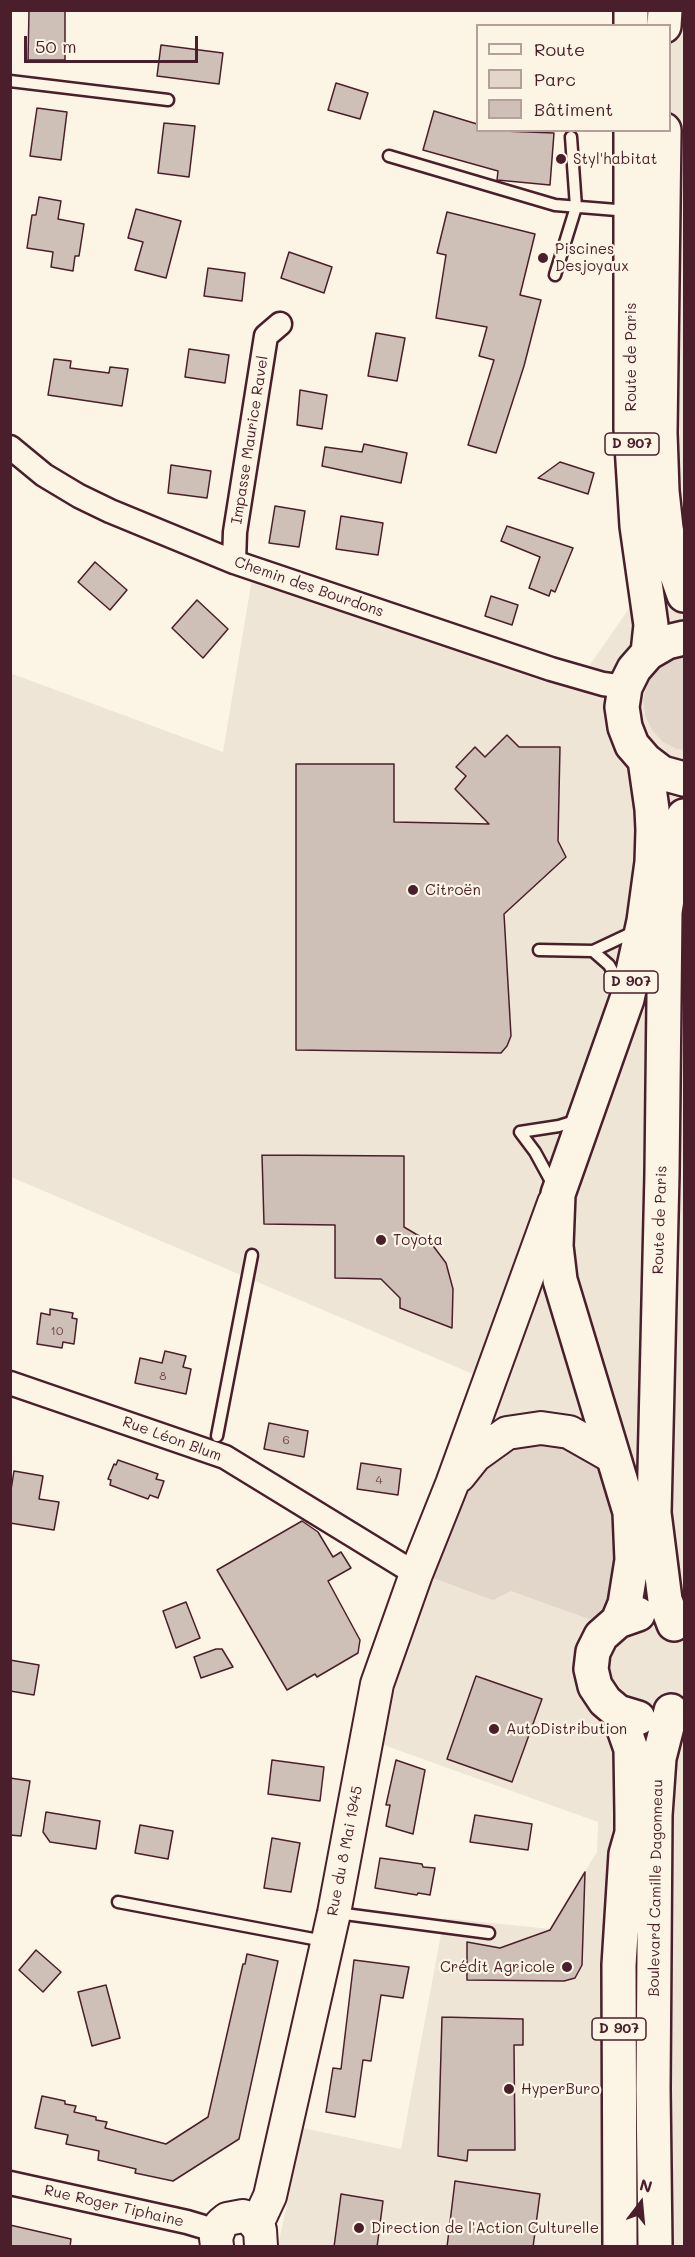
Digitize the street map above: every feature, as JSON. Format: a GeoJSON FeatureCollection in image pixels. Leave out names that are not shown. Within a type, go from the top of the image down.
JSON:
{"type":"FeatureCollection","features":[{"type":"Feature","properties":{"kind":"main road","name":"Route de Paris"},"geometry":{"type":"LineString","coordinates":[[631,132],[643,218],[631,429],[637,526],[651,625],[648,653]]}},
{"type":"Feature","properties":{"kind":"main road","name":"Route de Paris"},"geometry":{"type":"LineString","coordinates":[[663,132],[660,433],[666,528],[672,561],[684,595]]}},
{"type":"Feature","properties":{"kind":"main road"},"geometry":{"type":"LineString","coordinates":[[684,638],[667,642],[648,653],[634,669],[625,687],[622,707],[625,726],[632,745],[645,760],[662,772],[684,779]]}},
{"type":"Feature","properties":{"kind":"main road","name":"D 907"},"geometry":{"type":"LineString","coordinates":[[618,1621],[624,1604],[632,1560],[630,1512],[560,1280],[556,1246],[558,1194],[627,999],[644,921],[651,862],[652,830],[652,809],[645,760]]}},
{"type":"Feature","properties":{"kind":"main road","name":"Route de Paris"},"geometry":{"type":"LineString","coordinates":[[679,1629],[665,1600],[654,1513],[665,912],[672,866],[684,816]]}},
{"type":"Feature","properties":{"kind":"main road"},"geometry":{"type":"LineString","coordinates":[[678,1705],[659,1716],[645,1718],[631,1717],[618,1712],[605,1701],[595,1686],[591,1669],[593,1652],[601,1636],[618,1621],[632,1615],[647,1614],[661,1617],[679,1629]]}},
{"type":"Feature","properties":{"kind":"main road","name":"Boulevard Camille Dagonneau"},"geometry":{"type":"LineString","coordinates":[[655,2247],[653,2089],[656,1805],[659,1758],[678,1705]]}},
{"type":"Feature","properties":{"kind":"main road","name":"Boulevard Camille Dagonneau"},"geometry":{"type":"LineString","coordinates":[[618,1712],[631,1749],[632,1814],[632,1833],[626,1854],[619,1965],[620,2247]]}},
{"type":"Feature","properties":{"kind":"street","name":"Impasse Maurice Ravel"},"geometry":{"type":"LineString","coordinates":[[234,562],[235,532],[266,336],[280,324]]}},
{"type":"Feature","properties":{"kind":"street","name":"Chemin des Bourdons"},"geometry":{"type":"LineString","coordinates":[[10,447],[44,475],[79,496],[234,562],[551,669],[603,684],[625,687]]}},
{"type":"Feature","properties":{"kind":"street"},"geometry":{"type":"LineString","coordinates":[[452,1484],[558,1194]]}},
{"type":"Feature","properties":{"kind":"street","name":"Rue Léon Blum"},"geometry":{"type":"LineString","coordinates":[[10,1383],[225,1456],[416,1574]]}},
{"type":"Feature","properties":{"kind":"street"},"geometry":{"type":"LineString","coordinates":[[452,1484],[475,1456],[507,1433],[542,1428],[569,1432],[613,1457]]}},
{"type":"Feature","properties":{"kind":"street","name":"Rue du 8 Mai 1945"},"geometry":{"type":"LineString","coordinates":[[259,2235],[270,2196],[331,1927],[377,1684],[416,1574],[452,1484]]}},
{"type":"Feature","properties":{"kind":"street","name":"Rue Roger Tiphaine"},"geometry":{"type":"LineString","coordinates":[[10,2183],[187,2222],[217,2239]]}},
{"type":"Feature","properties":{"kind":"street"},"geometry":{"type":"LineString","coordinates":[[217,2239],[227,2219],[235,2216],[243,2216],[259,2235]]}},
{"type":"Feature","properties":{"kind":"lane"},"geometry":{"type":"LineString","coordinates":[[10,81],[168,100]]}},
{"type":"Feature","properties":{"kind":"lane"},"geometry":{"type":"LineString","coordinates":[[555,275],[576,207],[572,137]]}},
{"type":"Feature","properties":{"kind":"lane"},"geometry":{"type":"LineString","coordinates":[[389,156],[555,205],[643,218],[660,433]]}},
{"type":"Feature","properties":{"kind":"lane"},"geometry":{"type":"LineString","coordinates":[[539,950],[593,951],[627,935],[644,921]]}},
{"type":"Feature","properties":{"kind":"lane"},"geometry":{"type":"LineString","coordinates":[[593,951],[609,965],[627,999]]}},
{"type":"Feature","properties":{"kind":"lane"},"geometry":{"type":"LineString","coordinates":[[558,1194],[544,1166],[520,1132],[559,1126],[584,1118]]}},
{"type":"Feature","properties":{"kind":"lane"},"geometry":{"type":"LineString","coordinates":[[217,1436],[252,1255]]}},
{"type":"Feature","properties":{"kind":"lane"},"geometry":{"type":"LineString","coordinates":[[118,1902],[331,1927],[489,1933]]}},
{"type":"Feature","properties":{"kind":"shaded area"},"geometry":{"type":"Polygon","coordinates":[[[613,11],[684,11],[684,2246],[278,2246],[303,2128],[401,2149],[444,1918],[550,1929],[597,1852],[598,1822],[353,1734],[473,1374],[11,1177],[10,673],[223,752],[253,573],[589,666],[655,571],[671,132],[671,24],[614,24],[613,11]]]}},
{"type":"Feature","properties":{"kind":"green space"},"geometry":{"type":"Polygon","coordinates":[[[684,656],[684,750],[663,742],[652,730],[645,715],[643,700],[647,684],[656,671],[668,661],[684,656]]]}},
{"type":"Feature","properties":{"kind":"green space"},"geometry":{"type":"Polygon","coordinates":[[[548,1439],[599,1464],[624,1527],[610,1610],[599,1617],[589,1619],[511,1591],[493,1600],[433,1578],[463,1493],[504,1446],[548,1439]]]}},
{"type":"Feature","properties":{"kind":"building"},"geometry":{"type":"Polygon","coordinates":[[[29,10],[65,10],[65,60],[28,60],[29,10]]]}},
{"type":"Feature","properties":{"kind":"building"},"geometry":{"type":"Polygon","coordinates":[[[161,45],[223,53],[219,84],[157,76],[161,45]]]}},
{"type":"Feature","properties":{"kind":"building"},"geometry":{"type":"Polygon","coordinates":[[[336,83],[368,93],[360,119],[328,110],[336,83]]]}},
{"type":"Feature","properties":{"kind":"building"},"geometry":{"type":"Polygon","coordinates":[[[37,108],[67,112],[61,160],[30,156],[37,108]]]}},
{"type":"Feature","properties":{"kind":"building"},"geometry":{"type":"Polygon","coordinates":[[[434,111],[476,124],[476,132],[554,133],[550,185],[497,180],[498,171],[423,150],[434,111]]]}},
{"type":"Feature","properties":{"kind":"building"},"geometry":{"type":"Polygon","coordinates":[[[164,123],[195,126],[189,177],[158,173],[164,123]]]}},
{"type":"Feature","properties":{"kind":"building"},"geometry":{"type":"Polygon","coordinates":[[[39,197],[61,201],[58,219],[84,224],[79,256],[75,256],[73,271],[51,267],[53,252],[27,248],[32,215],[36,215],[39,197]]]}},
{"type":"Feature","properties":{"kind":"building"},"geometry":{"type":"Polygon","coordinates":[[[136,209],[181,221],[166,278],[135,270],[143,242],[128,238],[136,209]]]}},
{"type":"Feature","properties":{"kind":"building"},"geometry":{"type":"Polygon","coordinates":[[[447,212],[535,234],[520,295],[541,300],[524,366],[496,453],[468,445],[494,360],[479,356],[487,327],[436,318],[446,255],[437,253],[447,212]]]}},
{"type":"Feature","properties":{"kind":"building"},"geometry":{"type":"Polygon","coordinates":[[[289,252],[332,267],[324,293],[281,278],[289,252]]]}},
{"type":"Feature","properties":{"kind":"building"},"geometry":{"type":"Polygon","coordinates":[[[208,268],[245,273],[242,301],[204,296],[208,268]]]}},
{"type":"Feature","properties":{"kind":"building"},"geometry":{"type":"Polygon","coordinates":[[[376,333],[405,338],[397,381],[368,376],[376,333]]]}},
{"type":"Feature","properties":{"kind":"building"},"geometry":{"type":"Polygon","coordinates":[[[189,349],[229,355],[225,383],[185,377],[189,349]]]}},
{"type":"Feature","properties":{"kind":"building"},"geometry":{"type":"Polygon","coordinates":[[[54,359],[71,361],[70,368],[109,373],[110,367],[128,369],[122,406],[48,395],[54,359]]]}},
{"type":"Feature","properties":{"kind":"building"},"geometry":{"type":"Polygon","coordinates":[[[300,390],[327,395],[322,429],[297,425],[300,390]]]}},
{"type":"Feature","properties":{"kind":"building"},"geometry":{"type":"Polygon","coordinates":[[[364,444],[407,453],[401,483],[322,466],[325,447],[362,452],[364,444]]]}},
{"type":"Feature","properties":{"kind":"building"},"geometry":{"type":"Polygon","coordinates":[[[560,462],[594,473],[588,494],[538,478],[560,462]]]}},
{"type":"Feature","properties":{"kind":"building"},"geometry":{"type":"Polygon","coordinates":[[[171,465],[211,471],[207,498],[168,493],[171,465]]]}},
{"type":"Feature","properties":{"kind":"building"},"geometry":{"type":"Polygon","coordinates":[[[275,506],[305,511],[299,547],[269,543],[275,506]]]}},
{"type":"Feature","properties":{"kind":"building"},"geometry":{"type":"Polygon","coordinates":[[[341,516],[383,523],[378,555],[336,549],[341,516]]]}},
{"type":"Feature","properties":{"kind":"building"},"geometry":{"type":"Polygon","coordinates":[[[507,526],[573,548],[555,592],[551,590],[549,596],[529,588],[540,557],[501,541],[507,526]]]}},
{"type":"Feature","properties":{"kind":"building"},"geometry":{"type":"Polygon","coordinates":[[[95,562],[127,590],[110,610],[78,582],[95,562]]]}},
{"type":"Feature","properties":{"kind":"building"},"geometry":{"type":"Polygon","coordinates":[[[491,596],[518,605],[512,625],[485,616],[491,596]]]}},
{"type":"Feature","properties":{"kind":"building"},"geometry":{"type":"Polygon","coordinates":[[[197,600],[228,629],[203,658],[172,628],[197,600]]]}},
{"type":"Feature","properties":{"kind":"building","name":"Citroën"},"geometry":{"type":"Polygon","coordinates":[[[507,735],[519,747],[560,747],[558,841],[566,857],[504,914],[511,1036],[507,1046],[501,1053],[296,1050],[296,764],[394,764],[394,822],[489,824],[455,789],[466,776],[456,767],[475,747],[485,757],[507,735]]]}},
{"type":"Feature","properties":{"kind":"building","name":"Toyota"},"geometry":{"type":"Polygon","coordinates":[[[262,1155],[404,1156],[404,1227],[431,1243],[446,1263],[453,1289],[452,1328],[400,1308],[400,1298],[381,1279],[335,1278],[335,1225],[264,1224],[262,1155]]]}},
{"type":"Feature","properties":{"kind":"building"},"geometry":{"type":"Polygon","coordinates":[[[50,1309],[73,1313],[72,1318],[77,1319],[74,1344],[63,1342],[62,1348],[37,1344],[41,1313],[50,1315],[50,1309]]]}},
{"type":"Feature","properties":{"kind":"building"},"geometry":{"type":"Polygon","coordinates":[[[165,1351],[186,1356],[183,1367],[191,1369],[186,1394],[135,1383],[140,1358],[162,1363],[165,1351]]]}},
{"type":"Feature","properties":{"kind":"building"},"geometry":{"type":"Polygon","coordinates":[[[269,1423],[308,1431],[304,1457],[264,1449],[269,1423]]]}},
{"type":"Feature","properties":{"kind":"building"},"geometry":{"type":"Polygon","coordinates":[[[118,1460],[158,1474],[156,1479],[164,1481],[158,1498],[150,1495],[148,1499],[110,1485],[111,1480],[108,1479],[118,1460]]]}},
{"type":"Feature","properties":{"kind":"building"},"geometry":{"type":"Polygon","coordinates":[[[361,1463],[401,1469],[398,1495],[357,1489],[361,1463]]]}},
{"type":"Feature","properties":{"kind":"building"},"geometry":{"type":"Polygon","coordinates":[[[14,1471],[43,1476],[39,1499],[59,1502],[54,1530],[10,1523],[10,1496],[14,1471]]]}},
{"type":"Feature","properties":{"kind":"building"},"geometry":{"type":"Polygon","coordinates":[[[302,1521],[318,1532],[333,1557],[341,1552],[351,1568],[328,1581],[360,1640],[358,1653],[317,1677],[315,1674],[287,1690],[217,1570],[302,1521]]]}},
{"type":"Feature","properties":{"kind":"building"},"geometry":{"type":"Polygon","coordinates":[[[186,1602],[200,1638],[176,1648],[163,1611],[186,1602]]]}},
{"type":"Feature","properties":{"kind":"building"},"geometry":{"type":"Polygon","coordinates":[[[222,1649],[233,1667],[201,1678],[194,1657],[222,1649]]]}},
{"type":"Feature","properties":{"kind":"building"},"geometry":{"type":"Polygon","coordinates":[[[10,1660],[39,1665],[34,1695],[10,1691],[10,1660]]]}},
{"type":"Feature","properties":{"kind":"building","name":"AutoDistribution"},"geometry":{"type":"Polygon","coordinates":[[[476,1676],[542,1699],[512,1782],[447,1759],[476,1676]]]}},
{"type":"Feature","properties":{"kind":"building"},"geometry":{"type":"Polygon","coordinates":[[[272,1760],[324,1767],[320,1801],[268,1794],[272,1760]]]}},
{"type":"Feature","properties":{"kind":"building"},"geometry":{"type":"Polygon","coordinates":[[[396,1760],[425,1770],[413,1834],[386,1826],[390,1805],[386,1805],[396,1760]]]}},
{"type":"Feature","properties":{"kind":"building"},"geometry":{"type":"Polygon","coordinates":[[[10,1778],[30,1781],[21,1836],[10,1835],[10,1778]]]}},
{"type":"Feature","properties":{"kind":"building"},"geometry":{"type":"Polygon","coordinates":[[[46,1812],[100,1821],[96,1849],[50,1842],[43,1832],[46,1812]]]}},
{"type":"Feature","properties":{"kind":"building"},"geometry":{"type":"Polygon","coordinates":[[[475,1815],[532,1824],[528,1850],[470,1842],[475,1815]]]}},
{"type":"Feature","properties":{"kind":"building"},"geometry":{"type":"Polygon","coordinates":[[[140,1825],[173,1831],[168,1859],[135,1853],[140,1825]]]}},
{"type":"Feature","properties":{"kind":"building"},"geometry":{"type":"Polygon","coordinates":[[[272,1838],[300,1843],[291,1892],[264,1888],[272,1838]]]}},
{"type":"Feature","properties":{"kind":"building"},"geometry":{"type":"Polygon","coordinates":[[[380,1858],[435,1868],[430,1895],[375,1888],[380,1858]]]}},
{"type":"Feature","properties":{"kind":"building"},"geometry":{"type":"Polygon","coordinates":[[[585,1872],[582,1965],[575,1978],[564,1981],[467,1980],[467,1942],[500,1948],[550,1930],[585,1872]]]}},
{"type":"Feature","properties":{"kind":"building"},"geometry":{"type":"Polygon","coordinates":[[[36,1950],[61,1972],[43,1992],[19,1970],[36,1950]]]}},
{"type":"Feature","properties":{"kind":"building"},"geometry":{"type":"Polygon","coordinates":[[[247,1954],[278,1961],[239,2139],[173,2181],[135,2173],[136,2169],[98,2160],[99,2151],[66,2144],[68,2135],[35,2128],[42,2096],[76,2106],[74,2112],[107,2122],[105,2128],[166,2144],[208,2117],[247,1954]]]}},
{"type":"Feature","properties":{"kind":"building"},"geometry":{"type":"Polygon","coordinates":[[[354,1960],[409,1967],[403,1998],[381,1995],[371,2061],[363,2060],[355,2117],[326,2112],[333,2068],[341,2069],[354,1960]]]}},
{"type":"Feature","properties":{"kind":"building"},"geometry":{"type":"Polygon","coordinates":[[[106,1985],[120,2038],[92,2046],[78,1992],[106,1985]]]}},
{"type":"Feature","properties":{"kind":"building"},"geometry":{"type":"Polygon","coordinates":[[[442,2017],[523,2019],[523,2045],[514,2045],[515,2150],[468,2150],[467,2161],[438,2156],[442,2017]]]}},
{"type":"Feature","properties":{"kind":"building"},"geometry":{"type":"Polygon","coordinates":[[[455,2181],[540,2194],[533,2247],[447,2247],[455,2181]]]}},
{"type":"Feature","properties":{"kind":"building"},"geometry":{"type":"Polygon","coordinates":[[[341,2194],[383,2201],[377,2247],[334,2247],[341,2194]]]}},
{"type":"Feature","properties":{"kind":"building"},"geometry":{"type":"Polygon","coordinates":[[[10,2225],[71,2239],[70,2247],[10,2247],[10,2225]]]}},
{"type":"Feature","properties":{"kind":"place","name":"Styl'habitat"},"geometry":{"type":"Point","coordinates":[561,159]}},
{"type":"Feature","properties":{"kind":"place","name":"Piscines Desjoyaux"},"geometry":{"type":"Point","coordinates":[543,258]}},
{"type":"Feature","properties":{"kind":"place","name":"Citroën"},"geometry":{"type":"Point","coordinates":[413,890]}},
{"type":"Feature","properties":{"kind":"place","name":"Toyota"},"geometry":{"type":"Point","coordinates":[381,1240]}},
{"type":"Feature","properties":{"kind":"place","name":"AutoDistribution"},"geometry":{"type":"Point","coordinates":[494,1729]}},
{"type":"Feature","properties":{"kind":"place","name":"Crédit Agricole"},"geometry":{"type":"Point","coordinates":[567,1967]}},
{"type":"Feature","properties":{"kind":"place","name":"HyperBuro"},"geometry":{"type":"Point","coordinates":[509,2089]}},
{"type":"Feature","properties":{"kind":"place","name":"Direction de l'Action Culturelle"},"geometry":{"type":"Point","coordinates":[359,2228]}}]}
